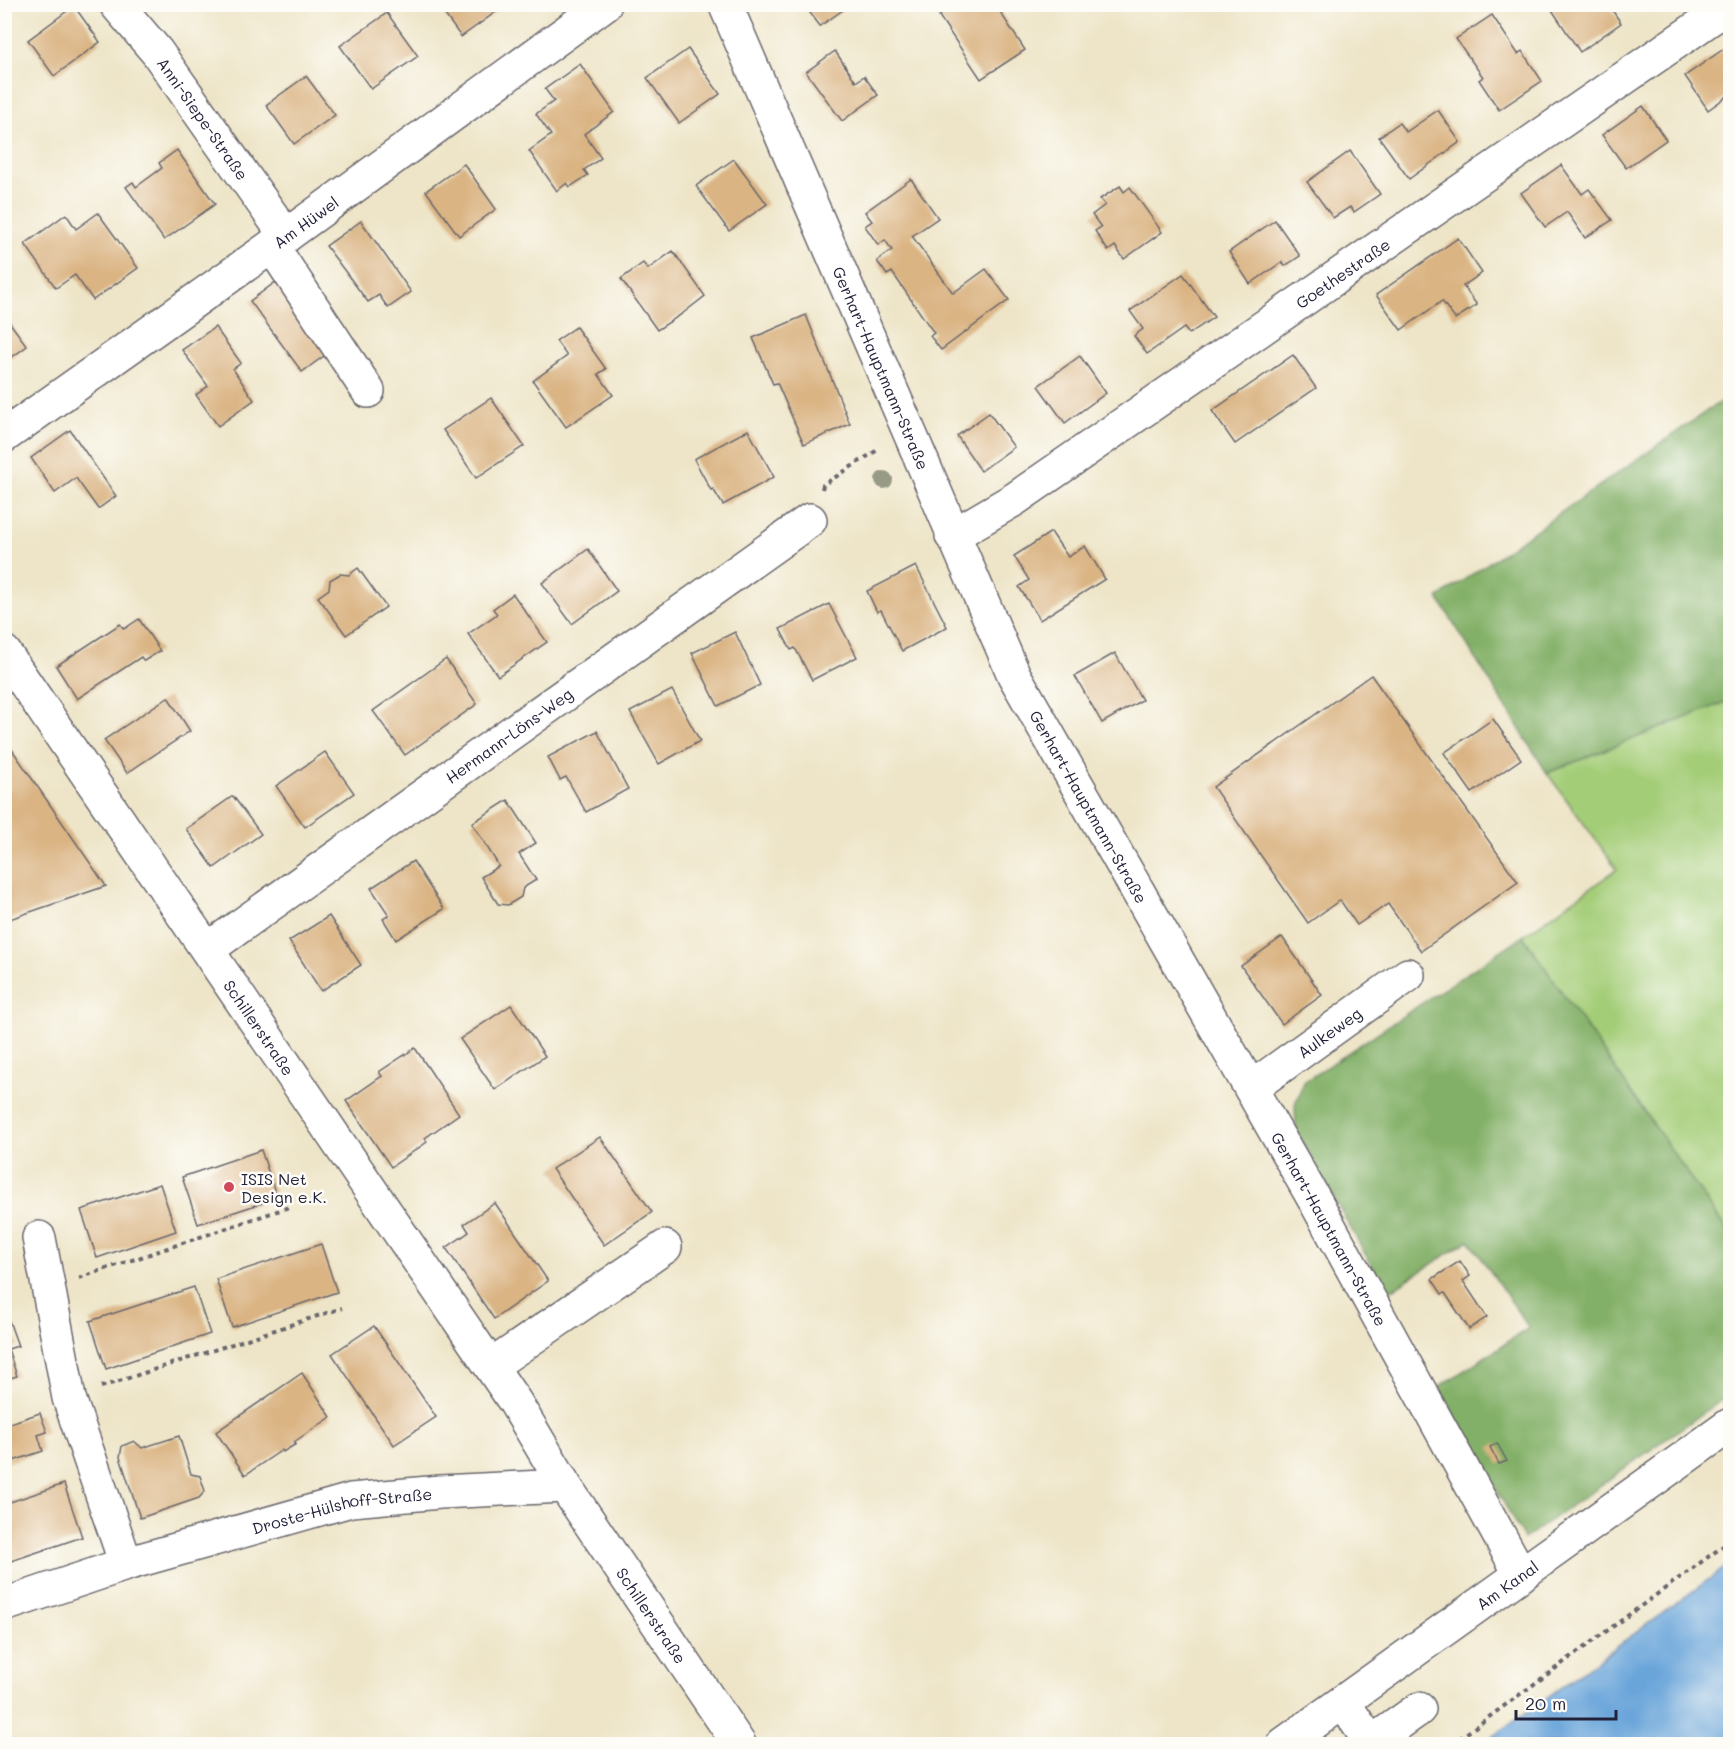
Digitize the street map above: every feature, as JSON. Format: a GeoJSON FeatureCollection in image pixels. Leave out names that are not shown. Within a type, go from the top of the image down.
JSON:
{"type":"FeatureCollection","features":[{"type":"Feature","properties":{"kind":"street","name":"Anni-Siepe-Straße"},"geometry":{"type":"LineString","coordinates":[[116,4],[157,52],[279,241],[368,391]]}},
{"type":"Feature","properties":{"kind":"street","name":"Am Hüwel"},"geometry":{"type":"LineString","coordinates":[[4,436],[279,241],[605,4]]}},
{"type":"Feature","properties":{"kind":"street","name":"Gerhart-Hauptmann-Straße"},"geometry":{"type":"LineString","coordinates":[[725,4],[909,429],[952,536],[1014,675],[1318,1206],[1521,1575]]}},
{"type":"Feature","properties":{"kind":"street","name":"Goethestraße"},"geometry":{"type":"LineString","coordinates":[[952,536],[1015,499],[1731,5]]}},
{"type":"Feature","properties":{"kind":"street","name":"Hermann-Löns-Weg"},"geometry":{"type":"LineString","coordinates":[[208,949],[810,520]]}},
{"type":"Feature","properties":{"kind":"street","name":"Schillerstraße"},"geometry":{"type":"LineString","coordinates":[[4,652],[491,1366],[565,1486],[739,1744]]}},
{"type":"Feature","properties":{"kind":"street","name":"Aulkeweg"},"geometry":{"type":"LineString","coordinates":[[1251,1088],[1408,975]]}},
{"type":"Feature","properties":{"kind":"street"},"geometry":{"type":"LineString","coordinates":[[39,1238],[69,1398],[126,1564]]}},
{"type":"Feature","properties":{"kind":"street"},"geometry":{"type":"LineString","coordinates":[[491,1366],[665,1247]]}},
{"type":"Feature","properties":{"kind":"street","name":"Am Kanal"},"geometry":{"type":"LineString","coordinates":[[1284,1744],[1731,1425]]}},
{"type":"Feature","properties":{"kind":"street","name":"Droste-Hülshoff-Straße"},"geometry":{"type":"LineString","coordinates":[[4,1605],[126,1564],[351,1500],[440,1492],[565,1486]]}},
{"type":"Feature","properties":{"kind":"street"},"geometry":{"type":"LineString","coordinates":[[1343,1702],[1371,1743],[1419,1709]]}},
{"type":"Feature","properties":{"kind":"path"},"geometry":{"type":"LineString","coordinates":[[810,520],[823,485],[909,429]]}},
{"type":"Feature","properties":{"kind":"path"},"geometry":{"type":"LineString","coordinates":[[47,1289],[292,1206]]}},
{"type":"Feature","properties":{"kind":"path"},"geometry":{"type":"LineString","coordinates":[[69,1398],[342,1308]]}},
{"type":"Feature","properties":{"kind":"path"},"geometry":{"type":"LineString","coordinates":[[1452,1744],[1731,1541]]}},
{"type":"Feature","properties":{"kind":"green space"},"geometry":{"type":"Polygon","coordinates":[[[1730,395],[1730,700],[1547,773],[1438,598],[1730,395]]]}},
{"type":"Feature","properties":{"kind":"green space"},"geometry":{"type":"Polygon","coordinates":[[[1730,700],[1730,1235],[1523,936],[1617,869],[1547,773],[1730,700]]]}},
{"type":"Feature","properties":{"kind":"green space"},"geometry":{"type":"Polygon","coordinates":[[[1523,936],[1730,1235],[1730,1394],[1524,1539],[1439,1387],[1529,1328],[1469,1240],[1387,1293],[1296,1130],[1295,1104],[1304,1082],[1523,936]]]}},
{"type":"Feature","properties":{"kind":"water"},"geometry":{"type":"Polygon","coordinates":[[[1730,1564],[1730,1744],[1483,1744],[1730,1564]]]}},
{"type":"Feature","properties":{"kind":"building"},"geometry":{"type":"Polygon","coordinates":[[[437,4],[507,4],[461,37],[437,4]]]}},
{"type":"Feature","properties":{"kind":"building"},"geometry":{"type":"Polygon","coordinates":[[[957,4],[995,4],[1025,50],[981,79],[939,16],[957,4]]]}},
{"type":"Feature","properties":{"kind":"building"},"geometry":{"type":"Polygon","coordinates":[[[1548,4],[1608,4],[1621,23],[1580,52],[1548,4]]]}},
{"type":"Feature","properties":{"kind":"building"},"geometry":{"type":"Polygon","coordinates":[[[804,5],[850,5],[820,26],[804,5]]]}},
{"type":"Feature","properties":{"kind":"building"},"geometry":{"type":"Polygon","coordinates":[[[74,6],[100,42],[54,76],[28,40],[74,6]]]}},
{"type":"Feature","properties":{"kind":"building"},"geometry":{"type":"Polygon","coordinates":[[[387,13],[418,56],[371,89],[340,46],[387,13]]]}},
{"type":"Feature","properties":{"kind":"building"},"geometry":{"type":"Polygon","coordinates":[[[1492,15],[1518,54],[1522,51],[1542,81],[1499,110],[1479,80],[1483,77],[1456,39],[1492,15]]]}},
{"type":"Feature","properties":{"kind":"building"},"geometry":{"type":"Polygon","coordinates":[[[1725,48],[1730,56],[1730,94],[1708,110],[1685,76],[1725,48]]]}},
{"type":"Feature","properties":{"kind":"building"},"geometry":{"type":"Polygon","coordinates":[[[688,49],[720,94],[679,123],[647,78],[688,49]]]}},
{"type":"Feature","properties":{"kind":"building"},"geometry":{"type":"Polygon","coordinates":[[[835,51],[856,82],[864,76],[878,95],[842,121],[806,72],[835,51]]]}},
{"type":"Feature","properties":{"kind":"building"},"geometry":{"type":"Polygon","coordinates":[[[580,64],[614,112],[584,134],[601,158],[584,170],[588,175],[570,187],[567,183],[557,191],[529,151],[551,135],[536,114],[554,101],[545,89],[580,64]]]}},
{"type":"Feature","properties":{"kind":"building"},"geometry":{"type":"Polygon","coordinates":[[[306,76],[335,115],[294,144],[266,105],[306,76]]]}},
{"type":"Feature","properties":{"kind":"building"},"geometry":{"type":"Polygon","coordinates":[[[1643,106],[1666,140],[1626,168],[1602,135],[1643,106]]]}},
{"type":"Feature","properties":{"kind":"building"},"geometry":{"type":"Polygon","coordinates":[[[1438,110],[1460,142],[1409,179],[1379,137],[1399,123],[1406,132],[1438,110]]]}},
{"type":"Feature","properties":{"kind":"building"},"geometry":{"type":"Polygon","coordinates":[[[177,150],[215,204],[164,240],[126,187],[133,182],[136,187],[162,168],[159,163],[177,150]]]}},
{"type":"Feature","properties":{"kind":"building"},"geometry":{"type":"Polygon","coordinates":[[[1350,151],[1380,194],[1354,212],[1350,207],[1333,218],[1307,182],[1350,151]]]}},
{"type":"Feature","properties":{"kind":"building"},"geometry":{"type":"Polygon","coordinates":[[[734,159],[767,204],[729,231],[696,186],[734,159]]]}},
{"type":"Feature","properties":{"kind":"building"},"geometry":{"type":"Polygon","coordinates":[[[464,164],[496,209],[459,236],[426,191],[464,164]]]}},
{"type":"Feature","properties":{"kind":"building"},"geometry":{"type":"Polygon","coordinates":[[[1561,165],[1582,194],[1589,189],[1612,220],[1585,238],[1567,212],[1545,227],[1521,193],[1561,165]]]}},
{"type":"Feature","properties":{"kind":"building"},"geometry":{"type":"Polygon","coordinates":[[[911,179],[938,218],[912,236],[953,293],[986,269],[1009,300],[941,350],[930,336],[934,333],[892,272],[887,275],[877,261],[892,250],[885,240],[878,245],[865,226],[872,221],[865,212],[911,179]]]}},
{"type":"Feature","properties":{"kind":"building"},"geometry":{"type":"Polygon","coordinates":[[[1120,186],[1124,192],[1130,187],[1162,232],[1124,259],[1115,246],[1108,251],[1095,231],[1101,227],[1092,215],[1105,205],[1100,199],[1120,186]]]}},
{"type":"Feature","properties":{"kind":"building"},"geometry":{"type":"Polygon","coordinates":[[[98,213],[138,268],[93,300],[75,275],[56,288],[25,244],[66,214],[76,229],[98,213]]]}},
{"type":"Feature","properties":{"kind":"building"},"geometry":{"type":"Polygon","coordinates":[[[1275,220],[1300,256],[1285,266],[1282,262],[1250,284],[1229,252],[1275,220]]]}},
{"type":"Feature","properties":{"kind":"building"},"geometry":{"type":"Polygon","coordinates":[[[361,221],[411,292],[388,308],[379,295],[368,302],[326,246],[361,221]]]}},
{"type":"Feature","properties":{"kind":"building"},"geometry":{"type":"Polygon","coordinates":[[[1458,238],[1482,273],[1463,286],[1477,305],[1455,319],[1442,301],[1401,330],[1376,295],[1458,238]]]}},
{"type":"Feature","properties":{"kind":"building"},"geometry":{"type":"Polygon","coordinates":[[[673,251],[705,296],[657,330],[621,279],[643,263],[648,269],[673,251]]]}},
{"type":"Feature","properties":{"kind":"building"},"geometry":{"type":"Polygon","coordinates":[[[1183,274],[1214,317],[1189,334],[1184,328],[1147,354],[1134,336],[1143,329],[1130,311],[1183,274]]]}},
{"type":"Feature","properties":{"kind":"building"},"geometry":{"type":"Polygon","coordinates":[[[281,278],[332,350],[302,372],[250,301],[281,278]]]}},
{"type":"Feature","properties":{"kind":"building"},"geometry":{"type":"Polygon","coordinates":[[[4,315],[27,346],[4,363],[4,315]]]}},
{"type":"Feature","properties":{"kind":"building"},"geometry":{"type":"Polygon","coordinates":[[[806,315],[850,424],[804,444],[777,383],[773,384],[753,338],[806,315]]]}},
{"type":"Feature","properties":{"kind":"building"},"geometry":{"type":"Polygon","coordinates":[[[215,327],[241,363],[233,369],[254,400],[218,426],[196,395],[208,386],[182,350],[215,327]]]}},
{"type":"Feature","properties":{"kind":"building"},"geometry":{"type":"Polygon","coordinates":[[[576,327],[606,369],[598,374],[613,395],[566,427],[533,381],[567,356],[556,341],[576,327]]]}},
{"type":"Feature","properties":{"kind":"building"},"geometry":{"type":"Polygon","coordinates":[[[1293,355],[1316,388],[1235,444],[1212,411],[1293,355]]]}},
{"type":"Feature","properties":{"kind":"building"},"geometry":{"type":"Polygon","coordinates":[[[1080,356],[1106,393],[1065,423],[1038,386],[1080,356]]]}},
{"type":"Feature","properties":{"kind":"building"},"geometry":{"type":"Polygon","coordinates":[[[491,398],[524,446],[476,478],[443,430],[491,398]]]}},
{"type":"Feature","properties":{"kind":"building"},"geometry":{"type":"Polygon","coordinates":[[[989,413],[1014,447],[981,471],[957,436],[989,413]]]}},
{"type":"Feature","properties":{"kind":"building"},"geometry":{"type":"Polygon","coordinates":[[[70,430],[116,496],[98,509],[76,478],[55,493],[31,458],[70,430]]]}},
{"type":"Feature","properties":{"kind":"building"},"geometry":{"type":"Polygon","coordinates":[[[748,430],[774,477],[723,505],[713,489],[711,490],[694,459],[748,430]]]}},
{"type":"Feature","properties":{"kind":"building"},"geometry":{"type":"Polygon","coordinates":[[[1051,532],[1068,557],[1085,546],[1105,579],[1040,620],[1019,587],[1029,580],[1014,556],[1051,532]]]}},
{"type":"Feature","properties":{"kind":"building"},"geometry":{"type":"Polygon","coordinates":[[[588,549],[617,591],[572,624],[542,583],[588,549]]]}},
{"type":"Feature","properties":{"kind":"building"},"geometry":{"type":"Polygon","coordinates":[[[916,566],[947,627],[902,651],[881,610],[877,612],[867,591],[916,566]]]}},
{"type":"Feature","properties":{"kind":"building"},"geometry":{"type":"Polygon","coordinates":[[[358,568],[386,607],[346,635],[318,597],[329,589],[330,580],[340,574],[349,575],[358,568]]]}},
{"type":"Feature","properties":{"kind":"building"},"geometry":{"type":"Polygon","coordinates":[[[513,594],[547,642],[498,676],[468,634],[497,614],[493,609],[513,594]]]}},
{"type":"Feature","properties":{"kind":"building"},"geometry":{"type":"Polygon","coordinates":[[[829,604],[857,657],[812,680],[795,648],[791,650],[780,629],[829,604]]]}},
{"type":"Feature","properties":{"kind":"building"},"geometry":{"type":"Polygon","coordinates":[[[139,619],[160,651],[144,661],[141,657],[77,699],[56,666],[120,624],[124,629],[139,619]]]}},
{"type":"Feature","properties":{"kind":"building"},"geometry":{"type":"Polygon","coordinates":[[[735,632],[760,685],[718,706],[692,653],[735,632]]]}},
{"type":"Feature","properties":{"kind":"building"},"geometry":{"type":"Polygon","coordinates":[[[1115,653],[1142,700],[1102,723],[1075,676],[1115,653]]]}},
{"type":"Feature","properties":{"kind":"building"},"geometry":{"type":"Polygon","coordinates":[[[446,659],[477,704],[405,755],[373,711],[446,659]]]}},
{"type":"Feature","properties":{"kind":"building"},"geometry":{"type":"Polygon","coordinates":[[[1371,675],[1518,882],[1421,951],[1388,904],[1357,925],[1340,900],[1308,923],[1213,787],[1371,675]]]}},
{"type":"Feature","properties":{"kind":"building"},"geometry":{"type":"Polygon","coordinates":[[[672,690],[700,741],[659,764],[630,712],[672,690]]]}},
{"type":"Feature","properties":{"kind":"building"},"geometry":{"type":"Polygon","coordinates":[[[168,697],[190,731],[127,773],[104,740],[168,697]]]}},
{"type":"Feature","properties":{"kind":"building"},"geometry":{"type":"Polygon","coordinates":[[[1493,719],[1521,759],[1472,793],[1444,753],[1493,719]]]}},
{"type":"Feature","properties":{"kind":"building"},"geometry":{"type":"Polygon","coordinates":[[[597,731],[628,789],[586,812],[566,777],[560,780],[548,757],[597,731]]]}},
{"type":"Feature","properties":{"kind":"building"},"geometry":{"type":"Polygon","coordinates":[[[4,738],[106,886],[4,921],[4,738]]]}},
{"type":"Feature","properties":{"kind":"building"},"geometry":{"type":"Polygon","coordinates":[[[325,752],[354,793],[305,827],[276,786],[325,752]]]}},
{"type":"Feature","properties":{"kind":"building"},"geometry":{"type":"Polygon","coordinates":[[[233,796],[261,834],[214,868],[186,829],[233,796]]]}},
{"type":"Feature","properties":{"kind":"building"},"geometry":{"type":"Polygon","coordinates":[[[508,800],[536,843],[519,854],[536,880],[523,888],[521,897],[508,905],[498,904],[481,877],[499,866],[472,823],[508,800]]]}},
{"type":"Feature","properties":{"kind":"building"},"geometry":{"type":"Polygon","coordinates":[[[413,861],[444,909],[396,940],[383,919],[389,915],[371,888],[413,861]]]}},
{"type":"Feature","properties":{"kind":"building"},"geometry":{"type":"Polygon","coordinates":[[[329,916],[361,965],[321,991],[289,941],[329,916]]]}},
{"type":"Feature","properties":{"kind":"building"},"geometry":{"type":"Polygon","coordinates":[[[1282,937],[1322,995],[1282,1024],[1241,966],[1282,937]]]}},
{"type":"Feature","properties":{"kind":"building"},"geometry":{"type":"Polygon","coordinates":[[[511,1005],[545,1056],[495,1090],[460,1039],[511,1005]]]}},
{"type":"Feature","properties":{"kind":"building"},"geometry":{"type":"Polygon","coordinates":[[[415,1048],[459,1114],[425,1138],[427,1142],[391,1167],[346,1101],[382,1076],[379,1072],[415,1048]]]}},
{"type":"Feature","properties":{"kind":"building"},"geometry":{"type":"Polygon","coordinates":[[[600,1137],[652,1212],[604,1245],[552,1169],[600,1137]]]}},
{"type":"Feature","properties":{"kind":"building"},"geometry":{"type":"Polygon","coordinates":[[[261,1150],[277,1198],[198,1224],[182,1177],[261,1150]]]}},
{"type":"Feature","properties":{"kind":"building"},"geometry":{"type":"Polygon","coordinates":[[[160,1184],[176,1231],[97,1258],[81,1210],[160,1184]]]}},
{"type":"Feature","properties":{"kind":"building"},"geometry":{"type":"Polygon","coordinates":[[[495,1203],[548,1281],[494,1319],[446,1248],[469,1232],[464,1224],[495,1203]]]}},
{"type":"Feature","properties":{"kind":"building"},"geometry":{"type":"Polygon","coordinates":[[[321,1244],[337,1292],[232,1327],[216,1279],[321,1244]]]}},
{"type":"Feature","properties":{"kind":"building"},"geometry":{"type":"Polygon","coordinates":[[[1460,1261],[1470,1276],[1463,1281],[1487,1317],[1469,1329],[1445,1293],[1442,1294],[1432,1279],[1460,1261]]]}},
{"type":"Feature","properties":{"kind":"building"},"geometry":{"type":"Polygon","coordinates":[[[194,1287],[210,1334],[106,1369],[90,1321],[194,1287]]]}},
{"type":"Feature","properties":{"kind":"building"},"geometry":{"type":"Polygon","coordinates":[[[8,1318],[18,1346],[8,1349],[17,1376],[4,1380],[4,1319],[8,1318]]]}},
{"type":"Feature","properties":{"kind":"building"},"geometry":{"type":"Polygon","coordinates":[[[374,1326],[436,1417],[394,1445],[332,1354],[374,1326]]]}},
{"type":"Feature","properties":{"kind":"building"},"geometry":{"type":"Polygon","coordinates":[[[302,1373],[331,1417],[294,1442],[296,1444],[283,1452],[282,1450],[245,1475],[216,1432],[302,1373]]]}},
{"type":"Feature","properties":{"kind":"building"},"geometry":{"type":"Polygon","coordinates":[[[40,1413],[47,1432],[38,1435],[43,1451],[4,1464],[4,1425],[40,1413]]]}},
{"type":"Feature","properties":{"kind":"building"},"geometry":{"type":"Polygon","coordinates":[[[179,1436],[191,1474],[200,1476],[205,1491],[199,1498],[140,1518],[120,1457],[122,1446],[134,1441],[142,1448],[179,1436]]]}},
{"type":"Feature","properties":{"kind":"building"},"geometry":{"type":"Polygon","coordinates":[[[1497,1443],[1507,1461],[1499,1464],[1490,1447],[1497,1443]]]}},
{"type":"Feature","properties":{"kind":"building"},"geometry":{"type":"Polygon","coordinates":[[[64,1484],[82,1537],[11,1561],[4,1543],[4,1504],[64,1484]]]}},
{"type":"Feature","properties":{"kind":"place","name":"ISIS Net Design e.K."},"geometry":{"type":"Point","coordinates":[229,1187]}}]}
